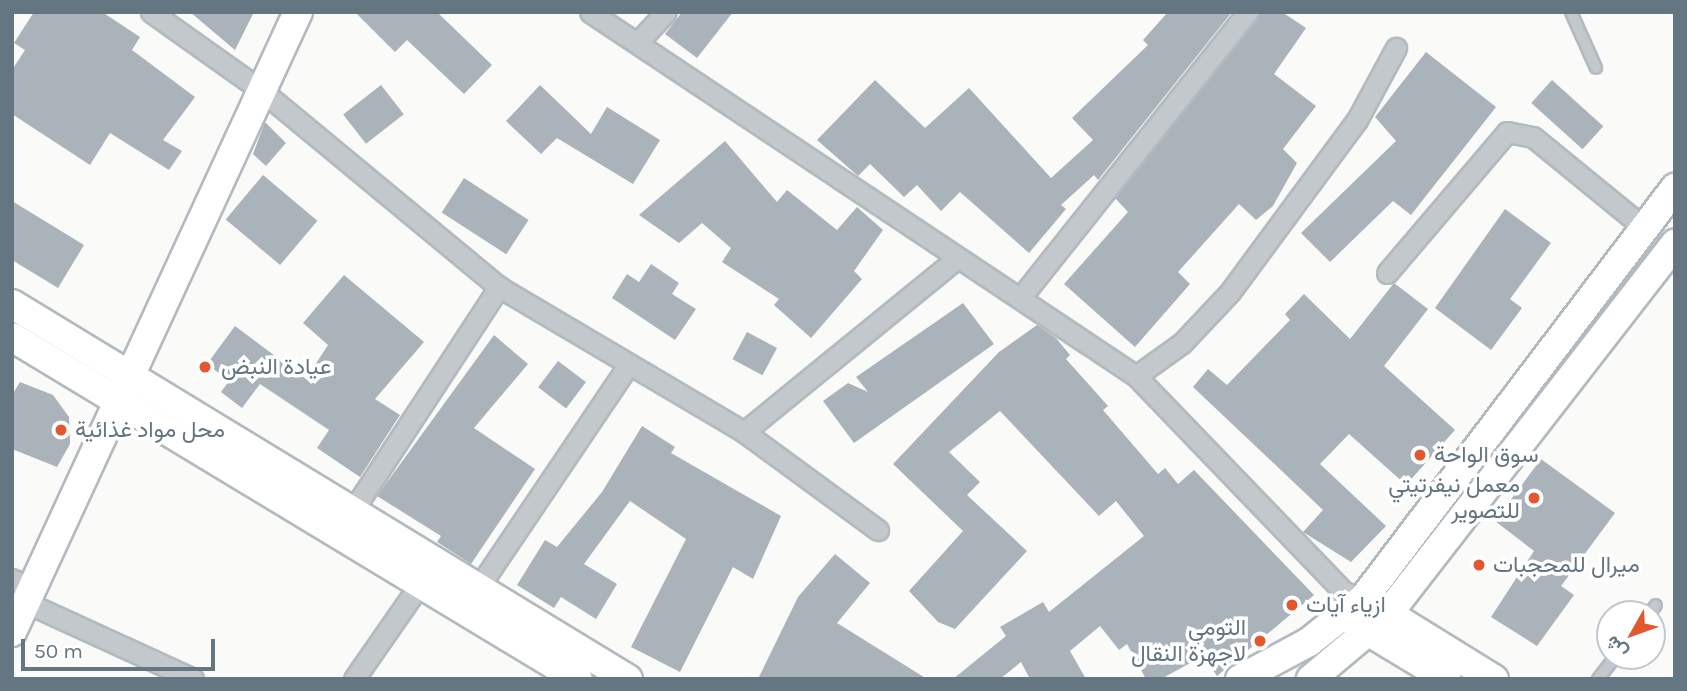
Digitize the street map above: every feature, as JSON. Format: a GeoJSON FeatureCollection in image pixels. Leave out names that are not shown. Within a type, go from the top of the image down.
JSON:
{"type":"FeatureCollection","features":[{"type":"Feature","properties":{"kind":"street"},"geometry":{"type":"LineString","coordinates":[[151,12],[262,90],[499,287],[627,367],[744,432],[878,530]]}},
{"type":"Feature","properties":{"kind":"street"},"geometry":{"type":"LineString","coordinates":[[12,632],[23,590],[114,404],[127,371],[298,12]]}},
{"type":"Feature","properties":{"kind":"street"},"geometry":{"type":"LineString","coordinates":[[590,12],[957,258],[1021,296],[1136,376],[1351,602],[1447,679]]}},
{"type":"Feature","properties":{"kind":"street"},"geometry":{"type":"LineString","coordinates":[[638,43],[666,12]]}},
{"type":"Feature","properties":{"kind":"street"},"geometry":{"type":"LineString","coordinates":[[1021,296],[1248,12]]}},
{"type":"Feature","properties":{"kind":"street"},"geometry":{"type":"LineString","coordinates":[[1136,376],[1182,344],[1230,292],[1343,141],[1396,48]]}},
{"type":"Feature","properties":{"kind":"street"},"geometry":{"type":"LineString","coordinates":[[1387,274],[1507,132],[1533,137],[1646,229]]}},
{"type":"Feature","properties":{"kind":"street"},"geometry":{"type":"LineString","coordinates":[[1240,679],[1351,602],[1646,229],[1675,188]]}},
{"type":"Feature","properties":{"kind":"street"},"geometry":{"type":"LineString","coordinates":[[1311,679],[1378,625],[1675,244]]}},
{"type":"Feature","properties":{"kind":"street"},"geometry":{"type":"LineString","coordinates":[[744,432],[957,258]]}},
{"type":"Feature","properties":{"kind":"street"},"geometry":{"type":"LineString","coordinates":[[353,510],[499,287]]}},
{"type":"Feature","properties":{"kind":"street"},"geometry":{"type":"LineString","coordinates":[[12,304],[127,371],[628,679]]}},
{"type":"Feature","properties":{"kind":"street"},"geometry":{"type":"LineString","coordinates":[[12,337],[114,404],[578,679]]}},
{"type":"Feature","properties":{"kind":"street"},"geometry":{"type":"LineString","coordinates":[[478,588],[627,367]]}},
{"type":"Feature","properties":{"kind":"street"},"geometry":{"type":"LineString","coordinates":[[354,679],[420,584]]}},
{"type":"Feature","properties":{"kind":"street"},"geometry":{"type":"LineString","coordinates":[[23,590],[193,679]]}},
{"type":"Feature","properties":{"kind":"street"},"geometry":{"type":"LineString","coordinates":[[1378,625],[1493,679]]}},
{"type":"Feature","properties":{"kind":"lane"},"geometry":{"type":"LineString","coordinates":[[1571,12],[1596,68]]}},
{"type":"Feature","properties":{"kind":"building"},"geometry":{"type":"Polygon","coordinates":[[[34,12],[102,12],[140,37],[132,50],[195,97],[163,140],[182,151],[169,170],[110,133],[90,165],[12,114],[12,70],[25,50],[14,43],[34,12]]]}},
{"type":"Feature","properties":{"kind":"building"},"geometry":{"type":"Polygon","coordinates":[[[190,12],[254,12],[235,50],[190,12]]]}},
{"type":"Feature","properties":{"kind":"building"},"geometry":{"type":"Polygon","coordinates":[[[355,12],[437,12],[492,65],[464,94],[407,40],[395,52],[355,12]]]}},
{"type":"Feature","properties":{"kind":"building"},"geometry":{"type":"Polygon","coordinates":[[[682,12],[733,12],[697,58],[665,34],[682,12]]]}},
{"type":"Feature","properties":{"kind":"building"},"geometry":{"type":"Polygon","coordinates":[[[1168,12],[1232,12],[1098,180],[1094,175],[1061,205],[1066,209],[1029,253],[960,192],[941,211],[917,185],[904,197],[870,164],[858,176],[817,140],[875,80],[925,128],[969,88],[1051,178],[1093,140],[1072,118],[1148,45],[1143,40],[1168,12]]]}},
{"type":"Feature","properties":{"kind":"building"},"geometry":{"type":"Polygon","coordinates":[[[1260,12],[1282,12],[1306,28],[1274,74],[1316,106],[1283,149],[1297,163],[1273,206],[1256,220],[1239,204],[1178,272],[1190,284],[1135,347],[1064,284],[1128,212],[1115,198],[1260,12]]]}},
{"type":"Feature","properties":{"kind":"building"},"geometry":{"type":"Polygon","coordinates":[[[1426,52],[1496,107],[1411,215],[1393,201],[1330,262],[1301,233],[1396,141],[1375,117],[1426,52]]]}},
{"type":"Feature","properties":{"kind":"building"},"geometry":{"type":"Polygon","coordinates":[[[1552,80],[1603,126],[1583,149],[1531,103],[1552,80]]]}},
{"type":"Feature","properties":{"kind":"building"},"geometry":{"type":"Polygon","coordinates":[[[381,85],[404,114],[366,144],[343,115],[381,85]]]}},
{"type":"Feature","properties":{"kind":"building"},"geometry":{"type":"Polygon","coordinates":[[[540,85],[591,134],[607,107],[660,140],[633,184],[557,138],[541,154],[506,121],[540,85]]]}},
{"type":"Feature","properties":{"kind":"building"},"geometry":{"type":"Polygon","coordinates":[[[265,122],[286,143],[266,166],[253,154],[265,122]]]}},
{"type":"Feature","properties":{"kind":"building"},"geometry":{"type":"Polygon","coordinates":[[[725,141],[777,202],[787,190],[837,230],[857,207],[883,230],[854,271],[862,279],[811,338],[774,305],[779,299],[722,262],[731,248],[702,223],[679,243],[639,215],[725,141]]]}},
{"type":"Feature","properties":{"kind":"building"},"geometry":{"type":"Polygon","coordinates":[[[263,175],[317,221],[280,265],[226,219],[263,175]]]}},
{"type":"Feature","properties":{"kind":"building"},"geometry":{"type":"Polygon","coordinates":[[[464,178],[529,220],[506,254],[442,212],[464,178]]]}},
{"type":"Feature","properties":{"kind":"building"},"geometry":{"type":"Polygon","coordinates":[[[12,201],[84,245],[58,288],[12,260],[12,201]]]}},
{"type":"Feature","properties":{"kind":"building"},"geometry":{"type":"Polygon","coordinates":[[[1505,209],[1551,243],[1510,299],[1522,308],[1491,350],[1435,308],[1505,209]]]}},
{"type":"Feature","properties":{"kind":"building"},"geometry":{"type":"Polygon","coordinates":[[[651,264],[679,283],[672,294],[696,309],[675,340],[612,298],[627,274],[639,282],[651,264]]]}},
{"type":"Feature","properties":{"kind":"building"},"geometry":{"type":"Polygon","coordinates":[[[344,275],[424,342],[375,399],[400,415],[360,477],[317,448],[329,430],[260,384],[242,408],[221,392],[229,381],[207,364],[235,326],[306,379],[328,345],[303,323],[344,275]]]}},
{"type":"Feature","properties":{"kind":"building"},"geometry":{"type":"Polygon","coordinates":[[[1394,283],[1428,309],[1384,366],[1455,430],[1406,485],[1349,434],[1320,464],[1386,526],[1351,562],[1303,532],[1323,510],[1193,387],[1208,369],[1227,385],[1290,320],[1285,314],[1304,294],[1350,339],[1394,283]]]}},
{"type":"Feature","properties":{"kind":"building"},"geometry":{"type":"Polygon","coordinates":[[[963,303],[994,344],[854,443],[823,401],[848,383],[868,392],[856,377],[963,303]]]}},
{"type":"Feature","properties":{"kind":"building"},"geometry":{"type":"Polygon","coordinates":[[[1037,325],[1056,338],[1070,355],[1066,359],[1108,406],[1103,410],[1158,474],[1165,468],[1178,484],[1194,470],[1314,595],[1217,676],[1203,656],[1161,679],[1146,679],[1127,644],[1119,650],[1100,626],[1070,651],[1086,679],[1030,679],[1021,662],[1000,679],[953,679],[1006,636],[1000,627],[1043,602],[1049,612],[1144,536],[1116,501],[1099,516],[1000,411],[949,452],[980,482],[967,495],[1027,551],[955,629],[938,622],[909,591],[963,531],[893,464],[999,352],[1037,325]]]}},
{"type":"Feature","properties":{"kind":"building"},"geometry":{"type":"Polygon","coordinates":[[[747,332],[777,348],[762,375],[732,359],[747,332]]]}},
{"type":"Feature","properties":{"kind":"building"},"geometry":{"type":"Polygon","coordinates":[[[494,335],[528,364],[474,428],[535,469],[471,564],[437,542],[441,536],[377,496],[494,335]]]}},
{"type":"Feature","properties":{"kind":"building"},"geometry":{"type":"Polygon","coordinates":[[[558,361],[586,382],[566,408],[538,387],[558,361]]]}},
{"type":"Feature","properties":{"kind":"building"},"geometry":{"type":"Polygon","coordinates":[[[20,382],[53,395],[69,417],[70,444],[57,467],[12,449],[12,395],[20,382]]]}},
{"type":"Feature","properties":{"kind":"building"},"geometry":{"type":"Polygon","coordinates":[[[642,426],[675,447],[671,453],[781,516],[753,579],[733,567],[680,672],[631,647],[686,539],[630,501],[584,564],[617,584],[596,619],[561,597],[554,608],[517,585],[545,540],[557,547],[602,492],[642,426]]]}},
{"type":"Feature","properties":{"kind":"building"},"geometry":{"type":"Polygon","coordinates":[[[1541,459],[1615,513],[1561,586],[1574,595],[1537,646],[1491,617],[1534,551],[1495,521],[1541,459]]]}},
{"type":"Feature","properties":{"kind":"building"},"geometry":{"type":"Polygon","coordinates":[[[835,554],[870,583],[837,623],[927,679],[758,679],[798,597],[835,554]]]}},
{"type":"Feature","properties":{"kind":"place","name":"عيادة النبض"},"geometry":{"type":"Point","coordinates":[205,367]}},
{"type":"Feature","properties":{"kind":"place","name":"محل مواد غذائية"},"geometry":{"type":"Point","coordinates":[61,430]}},
{"type":"Feature","properties":{"kind":"place","name":"سوق الواحة"},"geometry":{"type":"Point","coordinates":[1420,455]}},
{"type":"Feature","properties":{"kind":"place","name":"معمل نيفرتيتي للتصوير"},"geometry":{"type":"Point","coordinates":[1534,498]}},
{"type":"Feature","properties":{"kind":"place","name":"ميرال للمحجبات"},"geometry":{"type":"Point","coordinates":[1479,565]}},
{"type":"Feature","properties":{"kind":"place","name":"ازياء آيات"},"geometry":{"type":"Point","coordinates":[1292,605]}},
{"type":"Feature","properties":{"kind":"place","name":"التومي لاجهزة النقال"},"geometry":{"type":"Point","coordinates":[1260,641]}}]}
